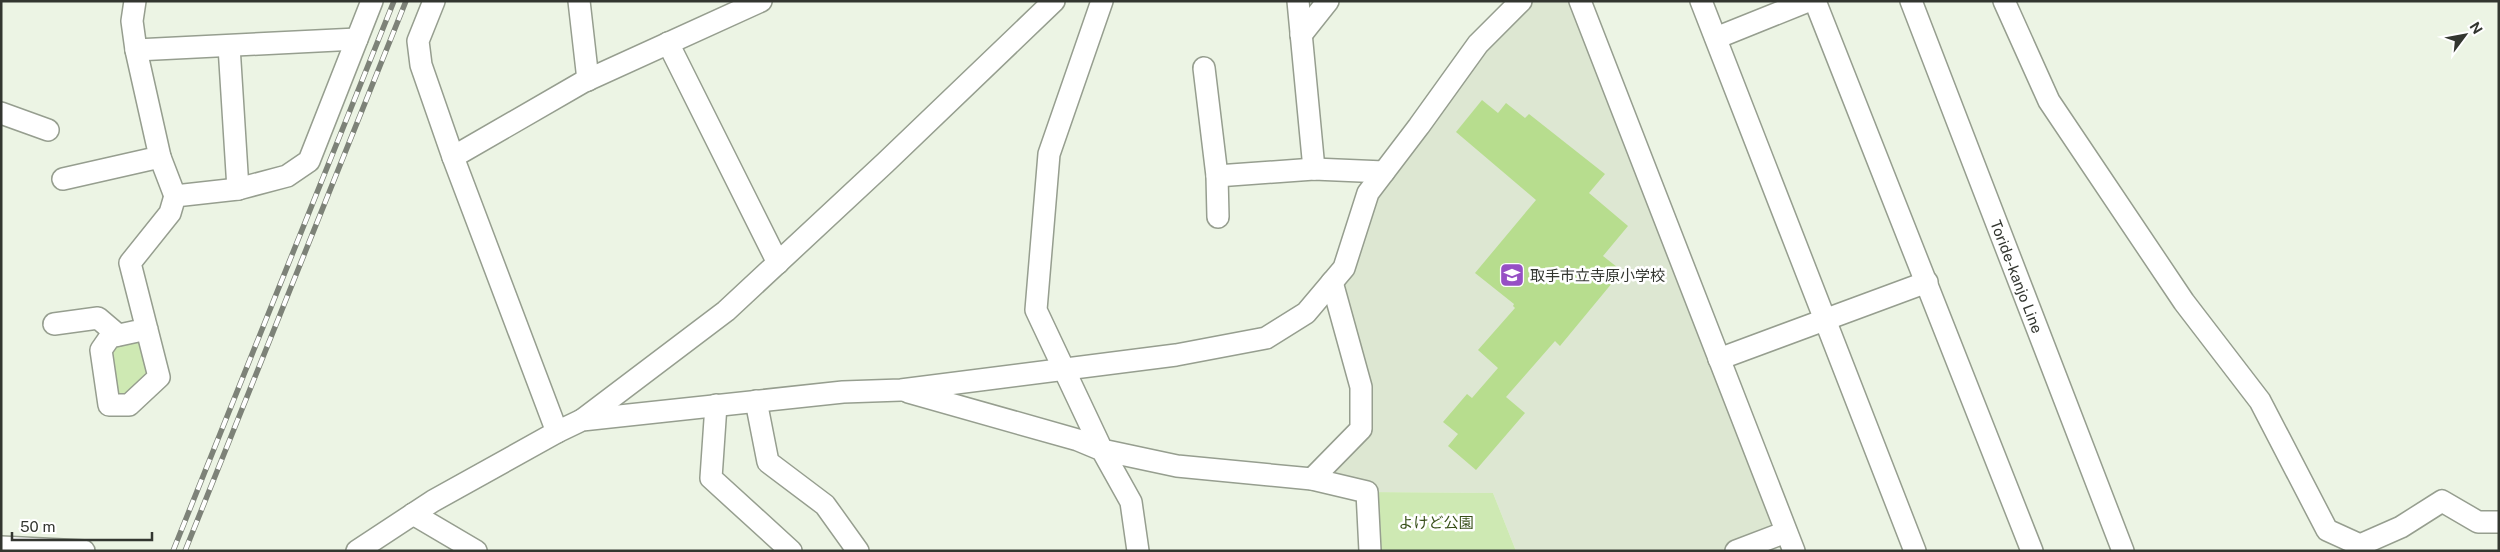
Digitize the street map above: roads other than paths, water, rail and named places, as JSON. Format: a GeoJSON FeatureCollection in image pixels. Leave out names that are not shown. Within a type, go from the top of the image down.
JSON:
{"type":"FeatureCollection","features":[{"type":"Feature","properties":{"kind":"street"},"geometry":{"type":"LineString","coordinates":[[135,1],[132,21],[136,50],[160,157],[175,196],[170,213],[130,263],[148,329],[159,378],[129,405],[110,405],[101,350],[110,337],[148,329]]}},
{"type":"Feature","properties":{"kind":"street"},"geometry":{"type":"LineString","coordinates":[[175,196],[238,189],[287,176],[309,161],[372,1]]}},
{"type":"Feature","properties":{"kind":"street"},"geometry":{"type":"LineString","coordinates":[[434,1],[418,41],[421,65],[453,157],[557,432]]}},
{"type":"Feature","properties":{"kind":"street"},"geometry":{"type":"LineString","coordinates":[[579,1],[588,80]]}},
{"type":"Feature","properties":{"kind":"street"},"geometry":{"type":"LineString","coordinates":[[453,157],[588,80],[761,1]]}},
{"type":"Feature","properties":{"kind":"street"},"geometry":{"type":"LineString","coordinates":[[357,551],[413,514],[557,432],[582,420],[726,311],[1054,1]]}},
{"type":"Feature","properties":{"kind":"street"},"geometry":{"type":"LineString","coordinates":[[1102,1],[1049,154],[1036,310],[1102,450],[1131,502],[1138,551]]}},
{"type":"Feature","properties":{"kind":"street"},"geometry":{"type":"LineString","coordinates":[[1298,1],[1314,169]]}},
{"type":"Feature","properties":{"kind":"street"},"geometry":{"type":"LineString","coordinates":[[1301,35],[1328,1]]}},
{"type":"Feature","properties":{"kind":"street"},"geometry":{"type":"LineString","coordinates":[[582,420],[756,400],[844,392],[901,390],[1176,355],[1266,338],[1306,314],[1344,268],[1368,193],[1478,44],[1521,1]]}},
{"type":"Feature","properties":{"kind":"street"},"geometry":{"type":"LineString","coordinates":[[1580,1],[1790,541],[1736,551]]}},
{"type":"Feature","properties":{"kind":"street"},"geometry":{"type":"LineString","coordinates":[[1701,1],[1914,551]]}},
{"type":"Feature","properties":{"kind":"street"},"geometry":{"type":"LineString","coordinates":[[1716,38],[1808,1]]}},
{"type":"Feature","properties":{"kind":"street"},"geometry":{"type":"LineString","coordinates":[[1815,1],[2032,551]]}},
{"type":"Feature","properties":{"kind":"street","name":"Toride-kanjo Line"},"geometry":{"type":"LineString","coordinates":[[1911,1],[2123,551]]}},
{"type":"Feature","properties":{"kind":"street"},"geometry":{"type":"LineString","coordinates":[[2004,1],[2049,101],[2093,170],[2184,302],[2260,401],[2327,530],[2355,546],[2360,545],[2401,528],[2442,501],[2488,522],[2499,535]]}},
{"type":"Feature","properties":{"kind":"street"},"geometry":{"type":"LineString","coordinates":[[136,50],[357,39]]}},
{"type":"Feature","properties":{"kind":"street"},"geometry":{"type":"LineString","coordinates":[[668,44],[778,263]]}},
{"type":"Feature","properties":{"kind":"street"},"geometry":{"type":"LineString","coordinates":[[229,46],[238,189]]}},
{"type":"Feature","properties":{"kind":"street"},"geometry":{"type":"LineString","coordinates":[[1204,68],[1217,176],[1218,217]]}},
{"type":"Feature","properties":{"kind":"street"},"geometry":{"type":"LineString","coordinates":[[1,113],[48,130]]}},
{"type":"Feature","properties":{"kind":"street"},"geometry":{"type":"LineString","coordinates":[[63,179],[160,157]]}},
{"type":"Feature","properties":{"kind":"street"},"geometry":{"type":"LineString","coordinates":[[1217,176],[1314,169],[1384,172]]}},
{"type":"Feature","properties":{"kind":"street"},"geometry":{"type":"LineString","coordinates":[[1312,479],[1361,429],[1361,387],[1332,282]]}},
{"type":"Feature","properties":{"kind":"street"},"geometry":{"type":"LineString","coordinates":[[1719,359],[1825,322],[1927,282]]}},
{"type":"Feature","properties":{"kind":"street"},"geometry":{"type":"LineString","coordinates":[[54,324],[98,318],[118,335]]}},
{"type":"Feature","properties":{"kind":"street"},"geometry":{"type":"LineString","coordinates":[[901,390],[1078,440],[1102,450],[1177,466],[1312,479],[1367,492],[1370,551]]}},
{"type":"Feature","properties":{"kind":"street"},"geometry":{"type":"LineString","coordinates":[[756,400],[768,462],[825,505],[858,551]]}},
{"type":"Feature","properties":{"kind":"street"},"geometry":{"type":"LineString","coordinates":[[716,405],[711,478],[791,551]]}},
{"type":"Feature","properties":{"kind":"street"},"geometry":{"type":"LineString","coordinates":[[413,514],[476,551]]}},
{"type":"Feature","properties":{"kind":"street"},"geometry":{"type":"LineString","coordinates":[[1,547],[84,551]]}},
{"type":"Feature","properties":{"kind":"railway"},"geometry":{"type":"LineString","coordinates":[[173,551],[394,1]]}},
{"type":"Feature","properties":{"kind":"railway"},"geometry":{"type":"LineString","coordinates":[[185,551],[406,1]]}},
{"type":"Feature","properties":{"kind":"place","name":"取手市立寺原小学校"},"geometry":{"type":"Point","coordinates":[1512,275]}},
{"type":"Feature","properties":{"kind":"park label","name":"よけど公園"},"geometry":{"type":"Point","coordinates":[1436,522]}}]}
